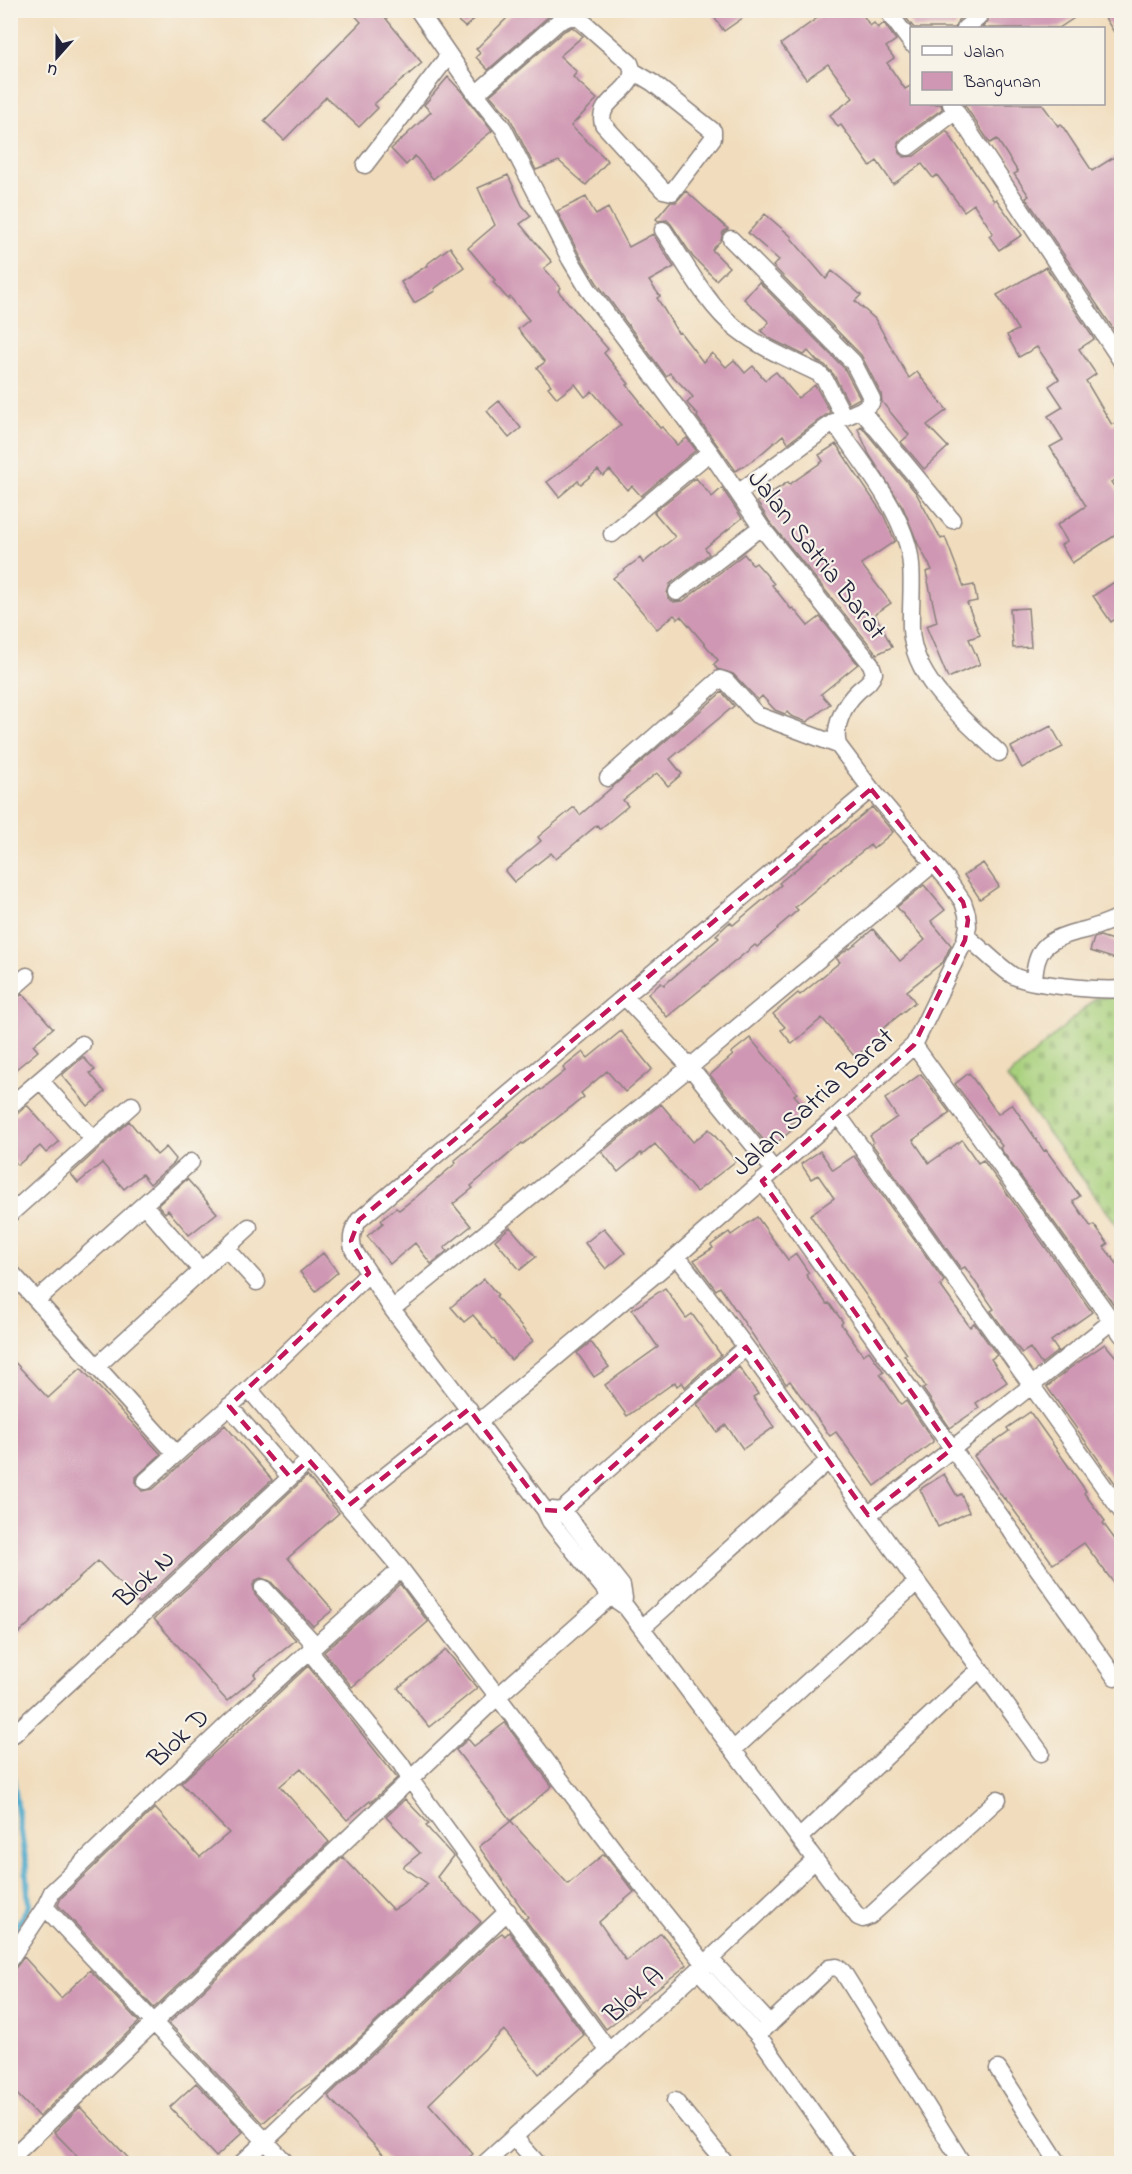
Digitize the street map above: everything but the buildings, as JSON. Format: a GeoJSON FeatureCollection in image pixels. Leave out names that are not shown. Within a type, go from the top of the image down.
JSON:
{"type":"FeatureCollection","features":[{"type":"Feature","properties":{"kind":"street","name":"Jalan Satria Barat"},"geometry":{"type":"LineString","coordinates":[[349,1505],[474,1416],[677,1256],[914,1045],[966,936],[968,920],[963,902],[838,745],[836,738],[841,715],[856,693],[871,681],[873,668],[761,527],[710,452],[588,289],[503,128],[476,94],[418,10]]}},
{"type":"Feature","properties":{"kind":"street"},"geometry":{"type":"LineString","coordinates":[[890,12],[910,41]]}},
{"type":"Feature","properties":{"kind":"street"},"geometry":{"type":"LineString","coordinates":[[476,94],[553,26],[572,16],[590,26],[630,63],[633,71],[713,131],[713,138],[672,192],[663,190],[602,121],[606,107],[630,81],[633,71]]}},
{"type":"Feature","properties":{"kind":"street"},"geometry":{"type":"LineString","coordinates":[[966,27],[978,18]]}},
{"type":"Feature","properties":{"kind":"street"},"geometry":{"type":"LineString","coordinates":[[365,165],[449,55]]}},
{"type":"Feature","properties":{"kind":"street"},"geometry":{"type":"LineString","coordinates":[[908,147],[953,107],[1122,362]]}},
{"type":"Feature","properties":{"kind":"street"},"geometry":{"type":"LineString","coordinates":[[663,230],[703,290],[735,328],[757,342],[818,373],[825,380],[839,420],[885,496],[904,534],[909,554],[911,633],[923,670],[947,702],[999,753]]}},
{"type":"Feature","properties":{"kind":"street"},"geometry":{"type":"LineString","coordinates":[[730,239],[853,362],[872,399],[871,403],[839,420],[738,493]]}},
{"type":"Feature","properties":{"kind":"street"},"geometry":{"type":"LineString","coordinates":[[861,410],[952,520]]}},
{"type":"Feature","properties":{"kind":"street"},"geometry":{"type":"LineString","coordinates":[[612,534],[710,452]]}},
{"type":"Feature","properties":{"kind":"street"},"geometry":{"type":"LineString","coordinates":[[677,592],[761,527]]}},
{"type":"Feature","properties":{"kind":"street"},"geometry":{"type":"LineString","coordinates":[[608,778],[720,679],[726,681],[758,715],[838,745]]}},
{"type":"Feature","properties":{"kind":"street"},"geometry":{"type":"LineString","coordinates":[[871,789],[359,1220],[353,1230],[351,1241],[353,1249],[392,1309],[474,1416],[616,1591],[651,1642],[734,1750],[855,1915],[860,1919],[867,1918],[998,1799]]}},
{"type":"Feature","properties":{"kind":"street"},"geometry":{"type":"LineString","coordinates":[[392,1309],[690,1067],[934,863]]}},
{"type":"Feature","properties":{"kind":"street"},"geometry":{"type":"LineString","coordinates":[[1035,981],[1038,956],[1052,939],[1122,916]]}},
{"type":"Feature","properties":{"kind":"street"},"geometry":{"type":"LineString","coordinates":[[966,936],[1013,975],[1035,981],[1092,989],[1122,989]]}},
{"type":"Feature","properties":{"kind":"street"},"geometry":{"type":"LineString","coordinates":[[10,991],[27,976]]}},
{"type":"Feature","properties":{"kind":"street"},"geometry":{"type":"LineString","coordinates":[[625,997],[690,1067],[768,1176],[952,1449],[1115,1677]]}},
{"type":"Feature","properties":{"kind":"street"},"geometry":{"type":"LineString","coordinates":[[10,1106],[82,1044]]}},
{"type":"Feature","properties":{"kind":"street"},"geometry":{"type":"LineString","coordinates":[[868,1515],[1032,1385],[1117,1328],[914,1045]]}},
{"type":"Feature","properties":{"kind":"street"},"geometry":{"type":"LineString","coordinates":[[40,1080],[94,1140]]}},
{"type":"Feature","properties":{"kind":"street"},"geometry":{"type":"LineString","coordinates":[[10,1214],[132,1105]]}},
{"type":"Feature","properties":{"kind":"street"},"geometry":{"type":"LineString","coordinates":[[838,1115],[1122,1512]]}},
{"type":"Feature","properties":{"kind":"street"},"geometry":{"type":"LineString","coordinates":[[37,1300],[191,1162]]}},
{"type":"Feature","properties":{"kind":"street"},"geometry":{"type":"LineString","coordinates":[[144,1205],[201,1270]]}},
{"type":"Feature","properties":{"kind":"street"},"geometry":{"type":"LineString","coordinates":[[96,1367],[249,1227]]}},
{"type":"Feature","properties":{"kind":"street"},"geometry":{"type":"LineString","coordinates":[[226,1248],[257,1282]]}},
{"type":"Feature","properties":{"kind":"street"},"geometry":{"type":"LineString","coordinates":[[677,1256],[829,1460],[1041,1753]]}},
{"type":"Feature","properties":{"kind":"street"},"geometry":{"type":"LineString","coordinates":[[10,1271],[176,1454]]}},
{"type":"Feature","properties":{"kind":"street"},"geometry":{"type":"LineString","coordinates":[[146,1481],[249,1389],[369,1273]]}},
{"type":"Feature","properties":{"kind":"street"},"geometry":{"type":"LineString","coordinates":[[553,1514],[746,1347]]}},
{"type":"Feature","properties":{"kind":"street"},"geometry":{"type":"LineString","coordinates":[[249,1389],[401,1569],[617,1854],[704,1964],[764,2029],[849,2163]]}},
{"type":"Feature","properties":{"kind":"street"},"geometry":{"type":"LineString","coordinates":[[229,1406],[290,1477]]}},
{"type":"Feature","properties":{"kind":"street","name":"Blok N"},"geometry":{"type":"LineString","coordinates":[[14,1734],[309,1460]]}},
{"type":"Feature","properties":{"kind":"street"},"geometry":{"type":"LineString","coordinates":[[642,1628],[829,1460]]}},
{"type":"Feature","properties":{"kind":"street","name":"Blok D"},"geometry":{"type":"LineString","coordinates":[[10,1959],[45,1907],[52,1892],[60,1884],[230,1723],[401,1569]]}},
{"type":"Feature","properties":{"kind":"street"},"geometry":{"type":"LineString","coordinates":[[734,1750],[916,1582]]}},
{"type":"Feature","properties":{"kind":"street"},"geometry":{"type":"LineString","coordinates":[[263,1588],[310,1639],[314,1657],[401,1764],[608,2050]]}},
{"type":"Feature","properties":{"kind":"street"},"geometry":{"type":"LineString","coordinates":[[10,2159],[497,1697],[616,1591]]}},
{"type":"Feature","properties":{"kind":"street"},"geometry":{"type":"LineString","coordinates":[[799,1838],[980,1669]]}},
{"type":"Feature","properties":{"kind":"street","name":"Blok A"},"geometry":{"type":"LineString","coordinates":[[484,2163],[814,1861]]}},
{"type":"Feature","properties":{"kind":"street"},"geometry":{"type":"LineString","coordinates":[[45,1907],[287,2163]]}},
{"type":"Feature","properties":{"kind":"street"},"geometry":{"type":"LineString","coordinates":[[241,2163],[508,1911]]}},
{"type":"Feature","properties":{"kind":"street"},"geometry":{"type":"LineString","coordinates":[[764,2029],[829,1968],[841,1969],[963,2163]]}},
{"type":"Feature","properties":{"kind":"street"},"geometry":{"type":"LineString","coordinates":[[998,2069],[1059,2163]]}},
{"type":"Feature","properties":{"kind":"street"},"geometry":{"type":"LineString","coordinates":[[675,2101],[726,2163]]}},
{"type":"Feature","properties":{"kind":"street"},"geometry":{"type":"LineString","coordinates":[[514,2137],[538,2163]]}},
{"type":"Feature","properties":{"kind":"highlighted area"},"geometry":{"type":"Polygon","coordinates":[[[871,789],[963,902],[968,920],[965,940],[914,1045],[762,1181],[952,1449],[868,1515],[746,1347],[563,1511],[545,1510],[469,1409],[349,1505],[309,1460],[290,1477],[229,1406],[369,1273],[351,1241],[359,1220],[871,789]]]}},
{"type":"Feature","properties":{"kind":"green space"},"geometry":{"type":"Polygon","coordinates":[[[1121,996],[1121,1230],[1007,1078],[1096,998],[1121,996]]]}},
{"type":"Feature","properties":{"kind":"waterway"},"geometry":{"type":"LineString","coordinates":[[10,1759],[26,1865],[29,1906],[10,1936]]}}]}
